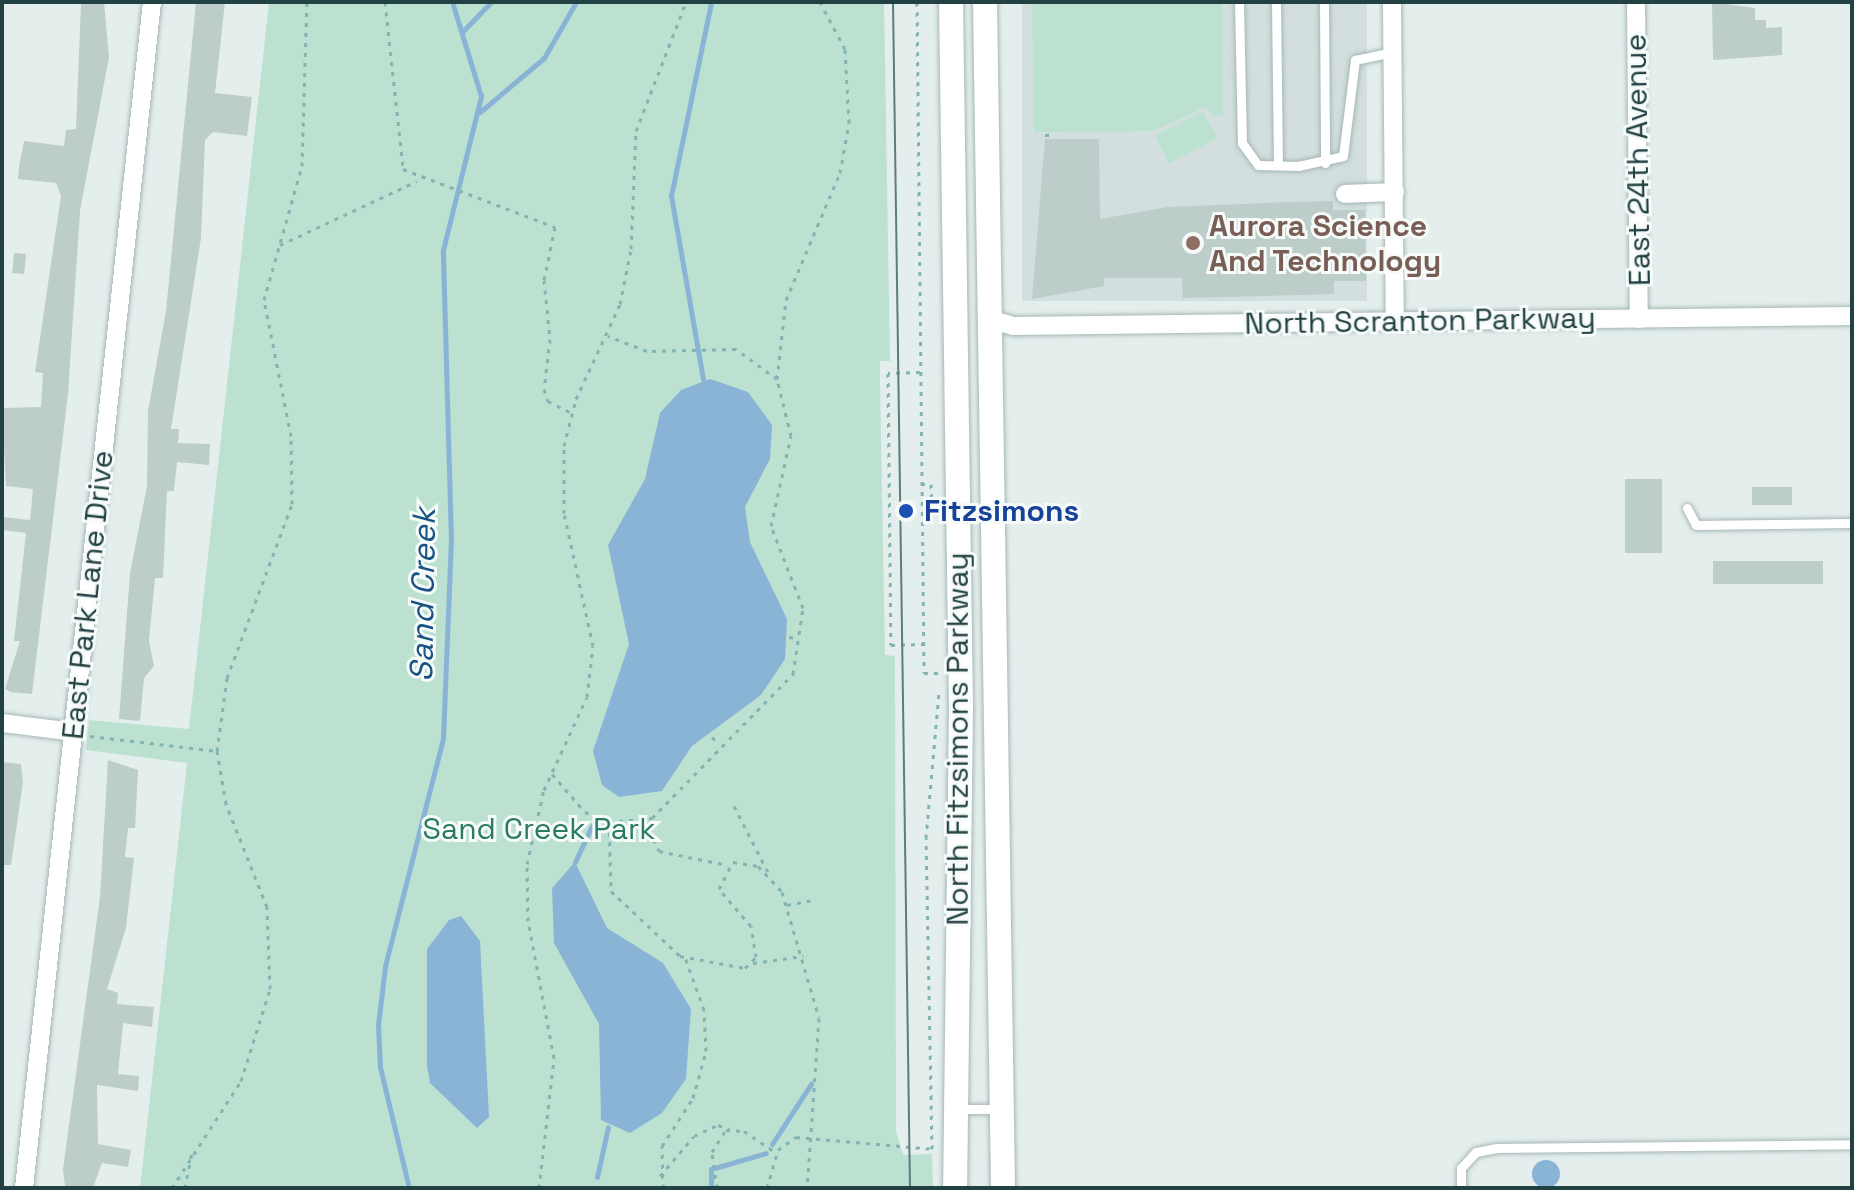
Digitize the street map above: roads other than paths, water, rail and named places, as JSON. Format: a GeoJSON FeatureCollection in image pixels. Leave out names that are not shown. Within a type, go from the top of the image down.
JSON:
{"type":"FeatureCollection","features":[{"type":"Feature","properties":{"kind":"main road","name":"North Fitzsimons Parkway"},"geometry":{"type":"LineString","coordinates":[[951,2],[961,706],[953,1109],[955,1188]]}},
{"type":"Feature","properties":{"kind":"main road","name":"North Fitzsimons Parkway"},"geometry":{"type":"LineString","coordinates":[[985,2],[1003,1188]]}},
{"type":"Feature","properties":{"kind":"street","name":"East Park Lane Drive"},"geometry":{"type":"LineString","coordinates":[[24,1188],[152,2]]}},
{"type":"Feature","properties":{"kind":"street"},"geometry":{"type":"LineString","coordinates":[[1392,2],[1395,321]]}},
{"type":"Feature","properties":{"kind":"street","name":"East 24th Avenue"},"geometry":{"type":"LineString","coordinates":[[1636,2],[1639,319]]}},
{"type":"Feature","properties":{"kind":"street"},"geometry":{"type":"LineString","coordinates":[[1345,194],[1395,192]]}},
{"type":"Feature","properties":{"kind":"street","name":"North Scranton Parkway"},"geometry":{"type":"LineString","coordinates":[[989,319],[1013,326],[1852,316]]}},
{"type":"Feature","properties":{"kind":"street"},"geometry":{"type":"LineString","coordinates":[[2,723],[74,732]]}},
{"type":"Feature","properties":{"kind":"lane"},"geometry":{"type":"LineString","coordinates":[[1239,2],[1242,143],[1258,165],[1325,163],[1350,147],[1347,78],[1355,60],[1393,52]]}},
{"type":"Feature","properties":{"kind":"lane"},"geometry":{"type":"LineString","coordinates":[[1276,2],[1278,165]]}},
{"type":"Feature","properties":{"kind":"lane"},"geometry":{"type":"LineString","coordinates":[[1324,2],[1325,163]]}},
{"type":"Feature","properties":{"kind":"lane"},"geometry":{"type":"LineString","coordinates":[[1687,508],[1696,525],[1852,523]]}},
{"type":"Feature","properties":{"kind":"lane"},"geometry":{"type":"LineString","coordinates":[[953,1109],[1000,1109]]}},
{"type":"Feature","properties":{"kind":"lane"},"geometry":{"type":"LineString","coordinates":[[1461,1188],[1461,1168],[1476,1152],[1497,1148],[1852,1144]]}},
{"type":"Feature","properties":{"kind":"water"},"geometry":{"type":"Polygon","coordinates":[[[710,379],[748,392],[772,425],[770,459],[745,507],[750,542],[787,619],[785,659],[761,695],[692,746],[662,791],[619,797],[602,785],[593,751],[629,644],[608,545],[645,479],[660,413],[681,390],[710,379]]]}},
{"type":"Feature","properties":{"kind":"water"},"geometry":{"type":"Polygon","coordinates":[[[575,862],[607,928],[663,963],[691,1009],[686,1079],[662,1113],[630,1133],[601,1120],[599,1024],[554,943],[552,888],[575,862]]]}},
{"type":"Feature","properties":{"kind":"water"},"geometry":{"type":"Polygon","coordinates":[[[461,916],[480,941],[489,1117],[477,1128],[430,1083],[427,1066],[427,949],[449,920],[461,916]]]}},
{"type":"Feature","properties":{"kind":"water"},"geometry":{"type":"Polygon","coordinates":[[[1546,1160],[1556,1164],[1560,1174],[1556,1184],[1546,1188],[1536,1184],[1532,1174],[1536,1164],[1546,1160]]]}},
{"type":"Feature","properties":{"kind":"waterway","name":"Sand Creek"},"geometry":{"type":"LineString","coordinates":[[409,1188],[380,1067],[378,1025],[385,966],[443,738],[451,542],[443,250],[481,96],[452,2]]}},
{"type":"Feature","properties":{"kind":"waterway"},"geometry":{"type":"LineString","coordinates":[[464,30],[491,2]]}},
{"type":"Feature","properties":{"kind":"waterway"},"geometry":{"type":"LineString","coordinates":[[480,112],[544,58],[576,2]]}},
{"type":"Feature","properties":{"kind":"waterway"},"geometry":{"type":"LineString","coordinates":[[703,379],[671,196],[711,2]]}},
{"type":"Feature","properties":{"kind":"waterway"},"geometry":{"type":"LineString","coordinates":[[575,862],[592,826]]}},
{"type":"Feature","properties":{"kind":"waterway"},"geometry":{"type":"LineString","coordinates":[[772,1144],[811,1084]]}},
{"type":"Feature","properties":{"kind":"waterway"},"geometry":{"type":"LineString","coordinates":[[597,1177],[608,1127]]}},
{"type":"Feature","properties":{"kind":"waterway"},"geometry":{"type":"LineString","coordinates":[[711,1188],[711,1169],[766,1153]]}},
{"type":"Feature","properties":{"kind":"tram line"},"geometry":{"type":"LineString","coordinates":[[893,2],[910,1188]]}},
{"type":"Feature","properties":{"kind":"place","name":"Aurora Science And Technology"},"geometry":{"type":"Point","coordinates":[1193,243]}},
{"type":"Feature","properties":{"kind":"place","name":"Fitzsimons"},"geometry":{"type":"Point","coordinates":[906,511]}},
{"type":"Feature","properties":{"kind":"park label","name":"Sand Creek Park"},"geometry":{"type":"Point","coordinates":[539,829]}}]}
